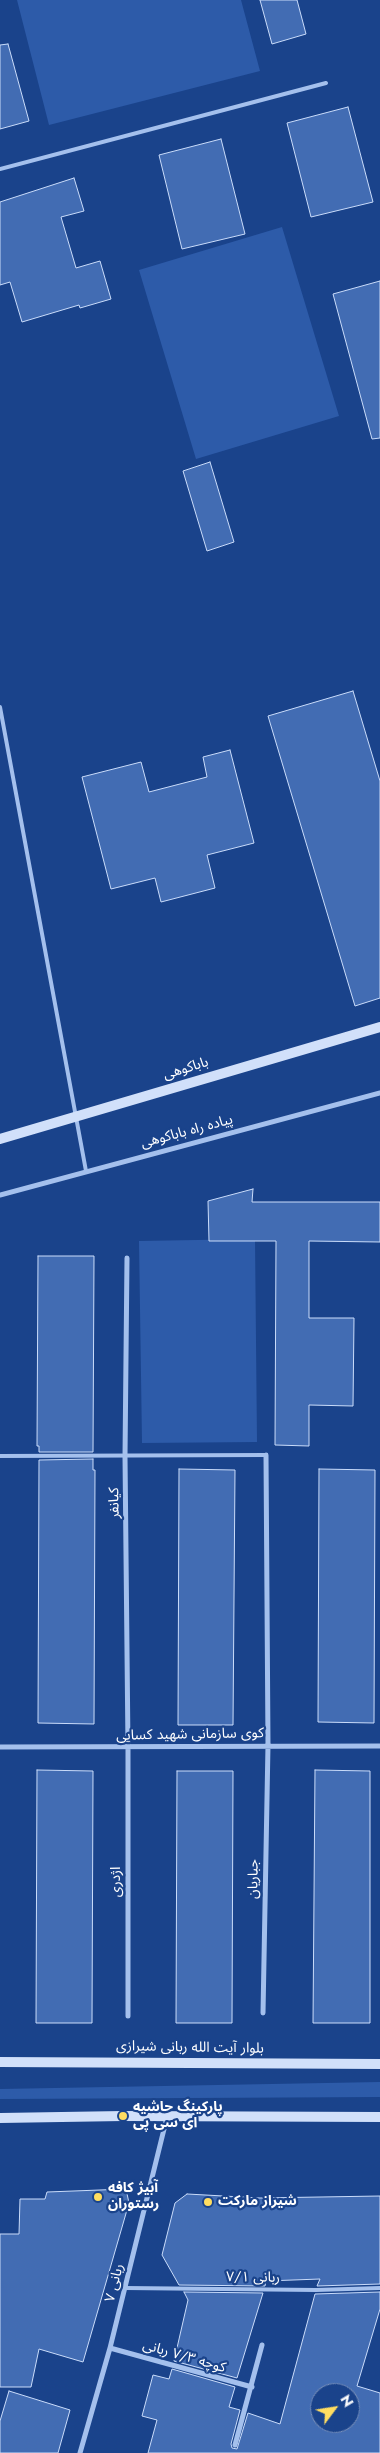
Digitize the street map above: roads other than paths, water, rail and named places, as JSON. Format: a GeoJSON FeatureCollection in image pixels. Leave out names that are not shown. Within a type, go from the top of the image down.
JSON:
{"type":"FeatureCollection","features":[{"type":"Feature","properties":{"kind":"main road","name":"باباکوهی"},"geometry":{"type":"LineString","coordinates":[[0,1139],[380,1027]]}},
{"type":"Feature","properties":{"kind":"main road","name":"بلوار آیت الله ربانی شیرازی"},"geometry":{"type":"LineString","coordinates":[[0,2062],[120,2060],[380,2064]]}},
{"type":"Feature","properties":{"kind":"main road"},"geometry":{"type":"LineString","coordinates":[[0,2118],[380,2117]]}},
{"type":"Feature","properties":{"kind":"street","name":"پیاده راه باباکوهی"},"geometry":{"type":"LineString","coordinates":[[0,1195],[380,1093]]}},
{"type":"Feature","properties":{"kind":"street","name":"کیانفر"},"geometry":{"type":"LineString","coordinates":[[127,1258],[125,1456],[128,1748]]}},
{"type":"Feature","properties":{"kind":"street","name":"جباریان"},"geometry":{"type":"LineString","coordinates":[[263,2013],[268,1745],[266,1455]]}},
{"type":"Feature","properties":{"kind":"street","name":"کوی سازمانی شهید کسایی"},"geometry":{"type":"LineString","coordinates":[[0,1747],[380,1746]]}},
{"type":"Feature","properties":{"kind":"street","name":"اژدری"},"geometry":{"type":"LineString","coordinates":[[128,1748],[128,2016]]}},
{"type":"Feature","properties":{"kind":"street","name":"ربانی ۷"},"geometry":{"type":"LineString","coordinates":[[80,2453],[110,2348],[167,2117]]}},
{"type":"Feature","properties":{"kind":"street"},"geometry":{"type":"LineString","coordinates":[[236,2445],[262,2345]]}},
{"type":"Feature","properties":{"kind":"street","name":"کوچه ۷/۳ ربانی"},"geometry":{"type":"LineString","coordinates":[[110,2348],[252,2387]]}},
{"type":"Feature","properties":{"kind":"lane"},"geometry":{"type":"LineString","coordinates":[[0,169],[326,83]]}},
{"type":"Feature","properties":{"kind":"lane"},"geometry":{"type":"LineString","coordinates":[[0,707],[86,1171]]}},
{"type":"Feature","properties":{"kind":"lane"},"geometry":{"type":"LineString","coordinates":[[0,1456],[266,1455]]}},
{"type":"Feature","properties":{"kind":"lane","name":"ربانی ۷/۱"},"geometry":{"type":"LineString","coordinates":[[125,2288],[316,2290],[380,2288]]}},
{"type":"Feature","properties":{"kind":"place","name":"پارکینگ حاشیه ای سی پی"},"geometry":{"type":"Point","coordinates":[123,2116]}},
{"type":"Feature","properties":{"kind":"place","name":"آبیژ کافه رستوران"},"geometry":{"type":"Point","coordinates":[98,2197]}},
{"type":"Feature","properties":{"kind":"place","name":"شیراز مارکت"},"geometry":{"type":"Point","coordinates":[208,2202]}}]}
